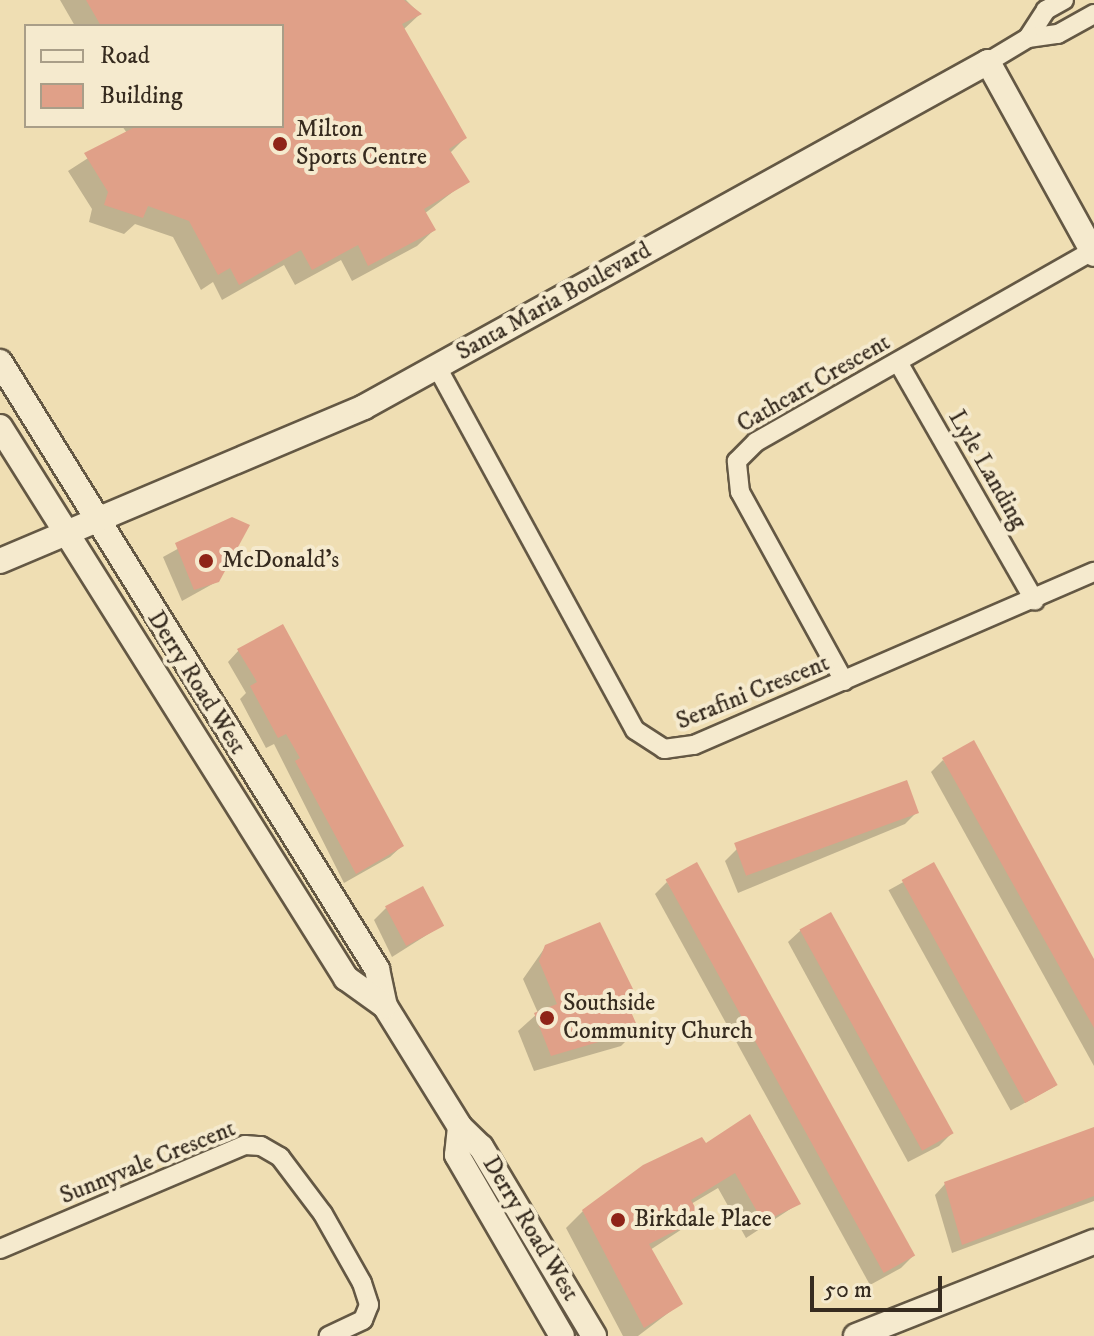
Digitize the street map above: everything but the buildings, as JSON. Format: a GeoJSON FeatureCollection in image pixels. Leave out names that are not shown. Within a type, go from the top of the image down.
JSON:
{"type":"FeatureCollection","features":[{"type":"Feature","properties":{"kind":"main road"},"geometry":{"type":"LineString","coordinates":[[988,62],[1093,252]]}},
{"type":"Feature","properties":{"kind":"main road","name":"Santa Maria Boulevard"},"geometry":{"type":"LineString","coordinates":[[0,561],[327,425],[988,62]]}},
{"type":"Feature","properties":{"kind":"main road","name":"Derry Road West"},"geometry":{"type":"LineString","coordinates":[[0,362],[377,969],[385,1006],[460,1127],[481,1147],[594,1336]]}},
{"type":"Feature","properties":{"kind":"main road","name":"Derry Road West"},"geometry":{"type":"LineString","coordinates":[[0,427],[63,534],[346,978],[385,1006]]}},
{"type":"Feature","properties":{"kind":"main road","name":"Derry Road West"},"geometry":{"type":"LineString","coordinates":[[460,1127],[457,1155],[562,1336]]}},
{"type":"Feature","properties":{"kind":"main road"},"geometry":{"type":"LineString","coordinates":[[856,1336],[1094,1242]]}},
{"type":"Feature","properties":{"kind":"street","name":"Santa Maria Boulevard"},"geometry":{"type":"LineString","coordinates":[[1028,38],[1046,10],[1064,0]]}},
{"type":"Feature","properties":{"kind":"street","name":"Santa Maria Boulevard"},"geometry":{"type":"LineString","coordinates":[[988,62],[1028,38],[1058,34],[1094,14]]}},
{"type":"Feature","properties":{"kind":"street","name":"Cathcart Crescent"},"geometry":{"type":"LineString","coordinates":[[844,681],[734,477],[737,461],[756,442],[1093,252]]}},
{"type":"Feature","properties":{"kind":"street","name":"Lyle Landing"},"geometry":{"type":"LineString","coordinates":[[898,362],[1035,601]]}},
{"type":"Feature","properties":{"kind":"street","name":"Serafini Crescent"},"geometry":{"type":"LineString","coordinates":[[437,367],[635,730],[649,743],[678,751],[1035,601],[1094,572]]}},
{"type":"Feature","properties":{"kind":"street","name":"Sunnyvale Crescent"},"geometry":{"type":"LineString","coordinates":[[0,1249],[233,1150],[261,1146],[280,1157],[323,1214],[362,1283],[369,1305],[363,1320],[329,1336]]}},
{"type":"Feature","properties":{"kind":"place","name":"Milton Sports Centre"},"geometry":{"type":"Point","coordinates":[280,144]}},
{"type":"Feature","properties":{"kind":"place","name":"McDonald's"},"geometry":{"type":"Point","coordinates":[206,561]}},
{"type":"Feature","properties":{"kind":"place","name":"Southside Community Church"},"geometry":{"type":"Point","coordinates":[547,1018]}},
{"type":"Feature","properties":{"kind":"place","name":"Birkdale Place"},"geometry":{"type":"Point","coordinates":[618,1220]}}]}
